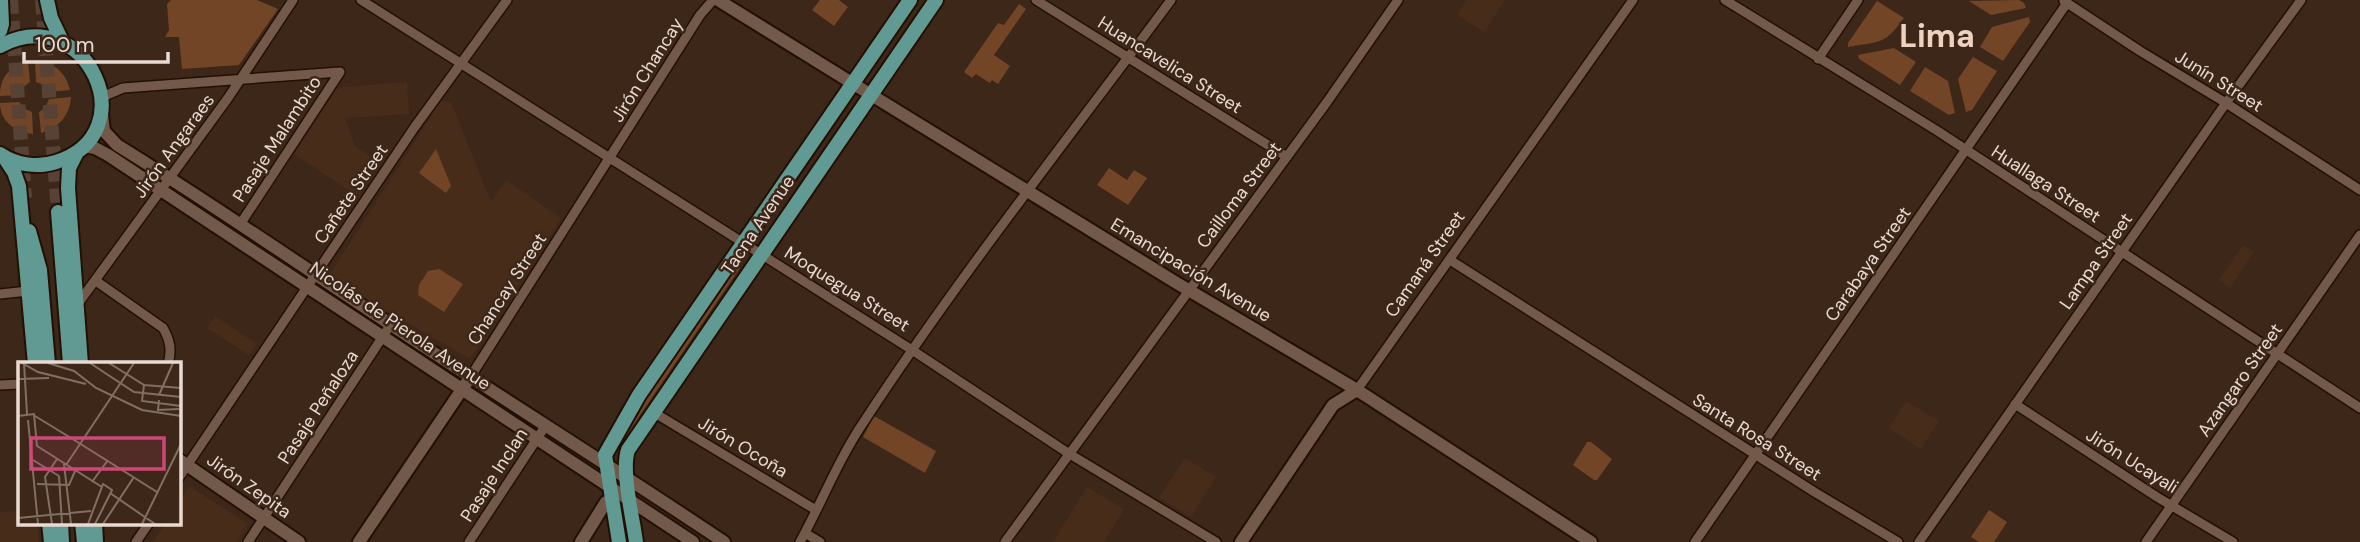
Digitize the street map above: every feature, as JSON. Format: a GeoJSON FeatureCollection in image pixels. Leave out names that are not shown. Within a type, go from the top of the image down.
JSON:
{"type":"FeatureCollection","features":[{"type":"Feature","properties":{"kind":"main road"},"geometry":{"type":"LineString","coordinates":[[0,31],[1,0]]}},
{"type":"Feature","properties":{"kind":"main road"},"geometry":{"type":"LineString","coordinates":[[47,0],[51,18],[61,39]]}},
{"type":"Feature","properties":{"kind":"main road","name":"Emancipación Avenue"},"geometry":{"type":"LineString","coordinates":[[719,0],[1188,290],[1357,390],[1591,542]]}},
{"type":"Feature","properties":{"kind":"main road","name":"Tacna Avenue"},"geometry":{"type":"LineString","coordinates":[[601,460],[623,421],[900,0]]}},
{"type":"Feature","properties":{"kind":"main road","name":"Tacna Avenue"},"geometry":{"type":"LineString","coordinates":[[849,81],[910,0]]}},
{"type":"Feature","properties":{"kind":"main road","name":"Tacna Avenue"},"geometry":{"type":"LineString","coordinates":[[636,542],[627,476],[628,450],[936,0]]}},
{"type":"Feature","properties":{"kind":"main road"},"geometry":{"type":"LineString","coordinates":[[0,46],[25,36],[61,39],[82,53],[93,66],[99,81],[102,103],[96,129],[80,149],[69,168],[67,179],[81,362]]}},
{"type":"Feature","properties":{"kind":"main road","name":"Nicolás de Pierola Avenue"},"geometry":{"type":"LineString","coordinates":[[102,103],[102,127],[111,141],[627,476]]}},
{"type":"Feature","properties":{"kind":"main road"},"geometry":{"type":"LineString","coordinates":[[2,156],[28,165],[41,165],[54,163],[80,149]]}},
{"type":"Feature","properties":{"kind":"main road","name":"Nicolás de Pierola Avenue"},"geometry":{"type":"LineString","coordinates":[[80,149],[103,152],[693,542]]}},
{"type":"Feature","properties":{"kind":"main road"},"geometry":{"type":"LineString","coordinates":[[2,156],[14,172],[19,186],[35,362]]}},
{"type":"Feature","properties":{"kind":"main road"},"geometry":{"type":"LineString","coordinates":[[58,212],[70,362]]}},
{"type":"Feature","properties":{"kind":"main road"},"geometry":{"type":"LineString","coordinates":[[26,213],[40,270],[48,362]]}},
{"type":"Feature","properties":{"kind":"main road","name":"Chancay Street"},"geometry":{"type":"LineString","coordinates":[[359,542],[471,376]]}},
{"type":"Feature","properties":{"kind":"main road","name":"Camaná Street"},"geometry":{"type":"LineString","coordinates":[[1241,542],[1333,405],[1357,390]]}},
{"type":"Feature","properties":{"kind":"main road"},"geometry":{"type":"LineString","coordinates":[[601,460],[619,542]]}},
{"type":"Feature","properties":{"kind":"main road","name":"Jirón Zepita"},"geometry":{"type":"LineString","coordinates":[[183,462],[299,542]]}},
{"type":"Feature","properties":{"kind":"main road"},"geometry":{"type":"LineString","coordinates":[[627,476],[724,542]]}},
{"type":"Feature","properties":{"kind":"main road"},"geometry":{"type":"LineString","coordinates":[[606,483],[612,542]]}},
{"type":"Feature","properties":{"kind":"main road"},"geometry":{"type":"LineString","coordinates":[[581,542],[606,502]]}},
{"type":"Feature","properties":{"kind":"main road"},"geometry":{"type":"LineString","coordinates":[[49,524],[51,542]]}},
{"type":"Feature","properties":{"kind":"main road"},"geometry":{"type":"LineString","coordinates":[[61,524],[62,542]]}},
{"type":"Feature","properties":{"kind":"main road"},"geometry":{"type":"LineString","coordinates":[[82,524],[84,542]]}},
{"type":"Feature","properties":{"kind":"main road"},"geometry":{"type":"LineString","coordinates":[[94,524],[96,542]]}},
{"type":"Feature","properties":{"kind":"street","name":"Jirón Angaraes"},"geometry":{"type":"LineString","coordinates":[[76,307],[241,80],[293,0]]}},
{"type":"Feature","properties":{"kind":"street","name":"Moquegua Street"},"geometry":{"type":"LineString","coordinates":[[361,0],[912,350],[1068,453],[1216,542]]}},
{"type":"Feature","properties":{"kind":"street","name":"Cañete Street"},"geometry":{"type":"LineString","coordinates":[[183,462],[507,0]]}},
{"type":"Feature","properties":{"kind":"street","name":"Jirón Chancay"},"geometry":{"type":"LineString","coordinates":[[611,158],[700,15],[713,0]]}},
{"type":"Feature","properties":{"kind":"street","name":"Huancavelica Street"},"geometry":{"type":"LineString","coordinates":[[1036,0],[1287,157]]}},
{"type":"Feature","properties":{"kind":"street"},"geometry":{"type":"LineString","coordinates":[[820,542],[802,538],[862,424],[1028,190],[1171,0]]}},
{"type":"Feature","properties":{"kind":"street","name":"Cailloma Street"},"geometry":{"type":"LineString","coordinates":[[1004,542],[1287,157],[1398,0]]}},
{"type":"Feature","properties":{"kind":"street","name":"Camaná Street"},"geometry":{"type":"LineString","coordinates":[[1357,390],[1633,0]]}},
{"type":"Feature","properties":{"kind":"street","name":"Huallaga Street"},"geometry":{"type":"LineString","coordinates":[[1725,0],[1966,149],[2360,408]]}},
{"type":"Feature","properties":{"kind":"street"},"geometry":{"type":"LineString","coordinates":[[1818,59],[1858,0]]}},
{"type":"Feature","properties":{"kind":"street","name":"Lampa Street"},"geometry":{"type":"LineString","coordinates":[[1919,542],[2301,0]]}},
{"type":"Feature","properties":{"kind":"street","name":"Junín Street"},"geometry":{"type":"LineString","coordinates":[[2064,2],[2360,190]]}},
{"type":"Feature","properties":{"kind":"street","name":"Carabaya Street"},"geometry":{"type":"LineString","coordinates":[[1695,542],[2064,2]]}},
{"type":"Feature","properties":{"kind":"street","name":"Pasaje Malambito"},"geometry":{"type":"LineString","coordinates":[[241,80],[340,72],[241,223]]}},
{"type":"Feature","properties":{"kind":"street"},"geometry":{"type":"LineString","coordinates":[[102,103],[122,88],[241,80]]}},
{"type":"Feature","properties":{"kind":"street","name":"Chancay Street"},"geometry":{"type":"LineString","coordinates":[[471,376],[611,158]]}},
{"type":"Feature","properties":{"kind":"street","name":"Azangaro Street"},"geometry":{"type":"LineString","coordinates":[[2146,542],[2360,235]]}},
{"type":"Feature","properties":{"kind":"street","name":"Santa Rosa Street"},"geometry":{"type":"LineString","coordinates":[[1450,260],[1898,542]]}},
{"type":"Feature","properties":{"kind":"street"},"geometry":{"type":"LineString","coordinates":[[96,281],[163,328],[169,337],[171,351],[168,362]]}},
{"type":"Feature","properties":{"kind":"street"},"geometry":{"type":"LineString","coordinates":[[0,293],[28,291]]}},
{"type":"Feature","properties":{"kind":"street","name":"Pasaje Peñaloza"},"geometry":{"type":"LineString","coordinates":[[248,542],[391,324]]}},
{"type":"Feature","properties":{"kind":"street"},"geometry":{"type":"LineString","coordinates":[[0,385],[18,384]]}},
{"type":"Feature","properties":{"kind":"street","name":"Jirón Ucayali"},"geometry":{"type":"LineString","coordinates":[[2015,404],[2233,542]]}},
{"type":"Feature","properties":{"kind":"street","name":"Jirón Ocoña"},"geometry":{"type":"LineString","coordinates":[[653,412],[816,510]]}},
{"type":"Feature","properties":{"kind":"street","name":"Pasaje Inclan"},"geometry":{"type":"LineString","coordinates":[[469,542],[546,425]]}},
{"type":"Feature","properties":{"kind":"street"},"geometry":{"type":"LineString","coordinates":[[136,542],[148,524]]}},
{"type":"Feature","properties":{"kind":"shaded area"},"geometry":{"type":"Polygon","coordinates":[[[171,0],[257,0],[278,9],[239,65],[182,69],[179,37],[165,37],[169,30],[167,4],[171,0]]]}},
{"type":"Feature","properties":{"kind":"shaded area"},"geometry":{"type":"Polygon","coordinates":[[[820,0],[839,0],[848,7],[834,26],[812,10],[820,0]]]}},
{"type":"Feature","properties":{"kind":"shaded area"},"geometry":{"type":"Polygon","coordinates":[[[1467,0],[1505,0],[1484,32],[1457,15],[1467,0]]]}},
{"type":"Feature","properties":{"kind":"shaded area"},"geometry":{"type":"Polygon","coordinates":[[[2019,0],[2026,8],[1991,15],[1969,1],[2019,0]]]}},
{"type":"Feature","properties":{"kind":"shaded area"},"geometry":{"type":"Polygon","coordinates":[[[1877,1],[1904,18],[1886,38],[1848,47],[1848,43],[1877,1]]]}},
{"type":"Feature","properties":{"kind":"shaded area"},"geometry":{"type":"Polygon","coordinates":[[[1019,4],[1026,9],[994,55],[1010,66],[998,84],[992,80],[990,83],[976,74],[972,78],[964,72],[998,23],[1004,25],[1019,4]]]}},
{"type":"Feature","properties":{"kind":"shaded area"},"geometry":{"type":"Polygon","coordinates":[[[2029,17],[2030,22],[2003,61],[1980,47],[1992,27],[2029,17]]]}},
{"type":"Feature","properties":{"kind":"shaded area"},"geometry":{"type":"Polygon","coordinates":[[[1894,48],[1916,62],[1900,85],[1859,59],[1858,55],[1894,48]]]}},
{"type":"Feature","properties":{"kind":"shaded area"},"geometry":{"type":"Polygon","coordinates":[[[1973,57],[1997,71],[1972,110],[1966,112],[1958,79],[1973,57]]]}},
{"type":"Feature","properties":{"kind":"shaded area"},"geometry":{"type":"Polygon","coordinates":[[[35,60],[58,69],[70,90],[49,92],[44,85],[36,82],[35,60]]]}},
{"type":"Feature","properties":{"kind":"shaded area"},"geometry":{"type":"Polygon","coordinates":[[[28,61],[30,82],[22,88],[19,95],[0,96],[7,74],[28,61]]]}},
{"type":"Feature","properties":{"kind":"shaded area"},"geometry":{"type":"Polygon","coordinates":[[[1925,67],[1948,81],[1955,113],[1949,115],[1910,91],[1925,67]]]}},
{"type":"Feature","properties":{"kind":"shaded area"},"geometry":{"type":"Polygon","coordinates":[[[407,82],[409,114],[345,118],[355,146],[378,162],[356,195],[294,154],[336,90],[343,87],[407,82]]]}},
{"type":"Feature","properties":{"kind":"shaded area"},"geometry":{"type":"Polygon","coordinates":[[[71,97],[62,120],[41,133],[39,112],[45,108],[49,99],[71,97]]]}},
{"type":"Feature","properties":{"kind":"shaded area"},"geometry":{"type":"Polygon","coordinates":[[[441,101],[451,102],[491,202],[506,180],[561,218],[470,359],[328,277],[441,101]]]}},
{"type":"Feature","properties":{"kind":"shaded area"},"geometry":{"type":"Polygon","coordinates":[[[19,102],[32,112],[33,134],[10,125],[3,116],[0,103],[19,102]]]}},
{"type":"Feature","properties":{"kind":"shaded area"},"geometry":{"type":"Polygon","coordinates":[[[436,149],[451,186],[446,193],[419,173],[436,149]]]}},
{"type":"Feature","properties":{"kind":"shaded area"},"geometry":{"type":"Polygon","coordinates":[[[1109,168],[1127,180],[1134,170],[1147,178],[1128,205],[1097,185],[1109,168]]]}},
{"type":"Feature","properties":{"kind":"shaded area"},"geometry":{"type":"Polygon","coordinates":[[[2243,245],[2254,252],[2230,288],[2219,280],[2243,245]]]}},
{"type":"Feature","properties":{"kind":"shaded area"},"geometry":{"type":"Polygon","coordinates":[[[737,266],[740,268],[626,436],[622,433],[737,266]]]}},
{"type":"Feature","properties":{"kind":"shaded area"},"geometry":{"type":"Polygon","coordinates":[[[439,269],[463,284],[444,312],[418,295],[419,285],[428,271],[439,269]]]}},
{"type":"Feature","properties":{"kind":"shaded area"},"geometry":{"type":"Polygon","coordinates":[[[215,316],[257,344],[249,355],[207,328],[215,316]]]}},
{"type":"Feature","properties":{"kind":"shaded area"},"geometry":{"type":"Polygon","coordinates":[[[1906,401],[1939,421],[1921,449],[1889,428],[1906,401]]]}},
{"type":"Feature","properties":{"kind":"shaded area"},"geometry":{"type":"Polygon","coordinates":[[[874,416],[936,451],[925,473],[863,437],[874,416]]]}},
{"type":"Feature","properties":{"kind":"shaded area"},"geometry":{"type":"Polygon","coordinates":[[[1587,442],[1591,442],[1612,459],[1597,480],[1573,465],[1587,442]]]}},
{"type":"Feature","properties":{"kind":"shaded area"},"geometry":{"type":"Polygon","coordinates":[[[1185,458],[1216,477],[1191,517],[1159,498],[1185,458]]]}},
{"type":"Feature","properties":{"kind":"shaded area"},"geometry":{"type":"Polygon","coordinates":[[[189,486],[248,524],[237,542],[153,542],[164,524],[180,524],[180,501],[189,486]]]}},
{"type":"Feature","properties":{"kind":"shaded area"},"geometry":{"type":"Polygon","coordinates":[[[1087,487],[1124,509],[1104,542],[1053,542],[1087,487]]]}},
{"type":"Feature","properties":{"kind":"shaded area"},"geometry":{"type":"Polygon","coordinates":[[[1989,510],[2007,522],[1994,542],[1979,542],[1971,537],[1989,510]]]}},
{"type":"Feature","properties":{"kind":"shaded area"},"geometry":{"type":"Polygon","coordinates":[[[18,511],[18,524],[37,524],[39,542],[0,542],[0,512],[18,511]]]}},
{"type":"Feature","properties":{"kind":"tunnel"},"geometry":{"type":"LineString","coordinates":[[11,0],[25,198]]}},
{"type":"Feature","properties":{"kind":"tunnel"},"geometry":{"type":"LineString","coordinates":[[42,0],[58,212]]}},
{"type":"Feature","properties":{"kind":"district","name":"Lima"},"geometry":{"type":"Point","coordinates":[1937,36]}}]}
